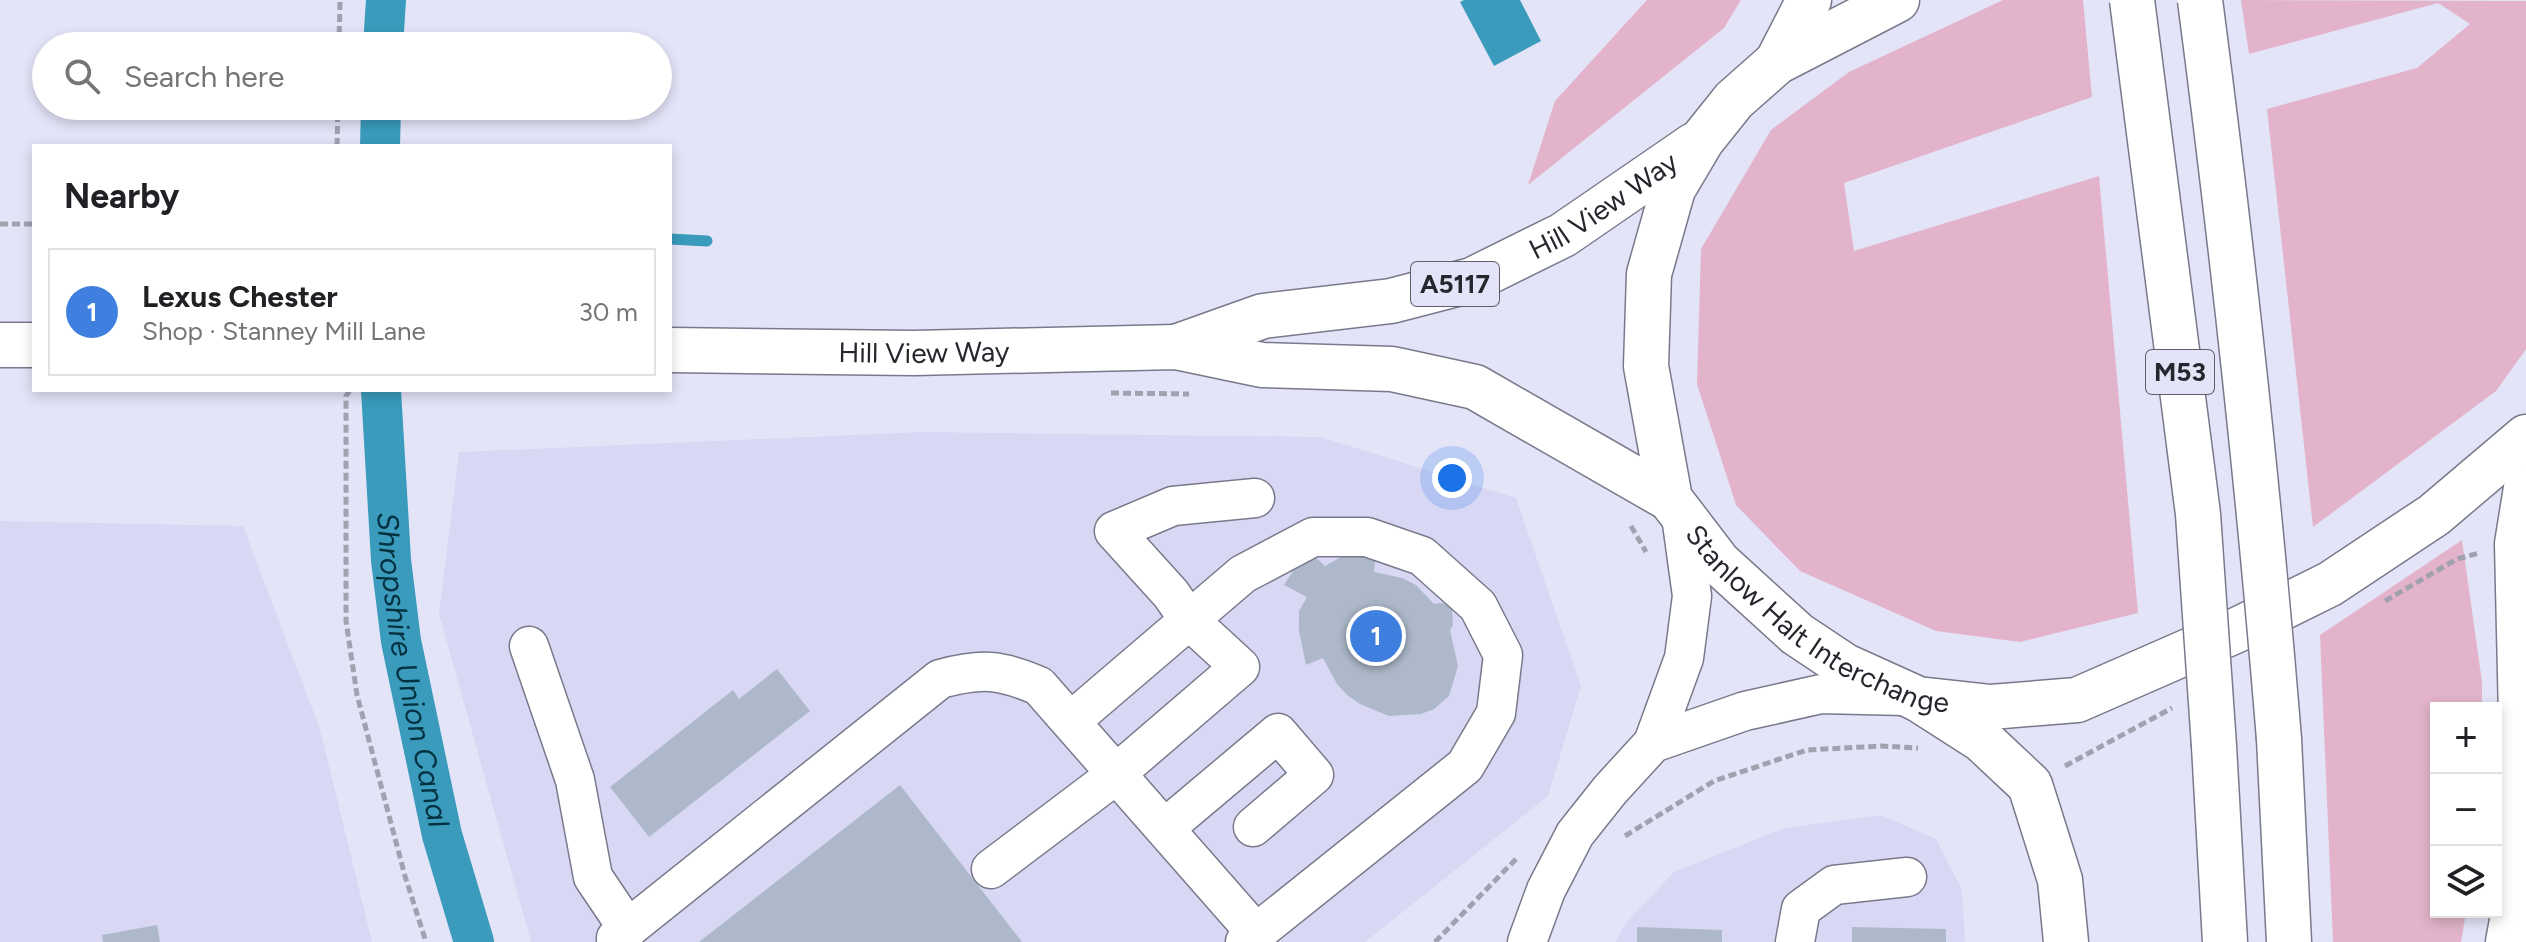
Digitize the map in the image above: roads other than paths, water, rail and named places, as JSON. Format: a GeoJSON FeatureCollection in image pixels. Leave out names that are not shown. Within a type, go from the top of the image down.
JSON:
{"type":"FeatureCollection","features":[{"type":"Feature","properties":{"kind":"main road"},"geometry":{"type":"LineString","coordinates":[[1777,62],[1809,0]]}},
{"type":"Feature","properties":{"kind":"main road","name":"Stanlow Halt Interchange"},"geometry":{"type":"LineString","coordinates":[[1897,0],[1777,62],[1734,100],[1702,140],[1673,189],[1649,274],[1646,366],[1676,508],[1719,563],[1797,634],[1845,666],[1914,698],[1991,707],[2077,700],[2237,630],[2330,584],[2434,515],[2526,437]]}},
{"type":"Feature","properties":{"kind":"main road","name":"M53"},"geometry":{"type":"LineString","coordinates":[[2132,0],[2198,514],[2225,942]]}},
{"type":"Feature","properties":{"kind":"main road","name":"M53"},"geometry":{"type":"LineString","coordinates":[[2200,0],[2233,251],[2261,517],[2279,739],[2289,942]]}},
{"type":"Feature","properties":{"kind":"main road","name":"Hill View Way"},"geometry":{"type":"LineString","coordinates":[[1176,347],[1263,316],[1391,301],[1472,280],[1563,235],[1702,140]]}},
{"type":"Feature","properties":{"kind":"main road"},"geometry":{"type":"LineString","coordinates":[[0,345],[32,345]]}},
{"type":"Feature","properties":{"kind":"main road","name":"Hill View Way"},"geometry":{"type":"LineString","coordinates":[[672,350],[914,353],[1176,347],[1262,365],[1392,369],[1475,387],[1676,508]]}},
{"type":"Feature","properties":{"kind":"main road"},"geometry":{"type":"LineString","coordinates":[[2508,942],[2523,804],[2517,544],[2526,488]]}},
{"type":"Feature","properties":{"kind":"main road"},"geometry":{"type":"LineString","coordinates":[[1914,698],[1982,740],[2030,785],[2060,880],[2066,942]]}},
{"type":"Feature","properties":{"kind":"street"},"geometry":{"type":"LineString","coordinates":[[991,869],[1117,773],[1240,667],[1189,620],[1171,594],[1114,531],[1173,506],[1255,498]]}},
{"type":"Feature","properties":{"kind":"street"},"geometry":{"type":"LineString","coordinates":[[1527,942],[1546,890],[1575,834],[1653,743],[1684,658],[1692,596],[1676,508]]}},
{"type":"Feature","properties":{"kind":"street"},"geometry":{"type":"LineString","coordinates":[[529,646],[575,780],[593,877],[622,936],[940,679],[973,670],[1013,674],[1039,686],[1165,828],[1251,938],[1465,766],[1496,713],[1503,655],[1478,606],[1422,556],[1367,537],[1313,537],[1243,574],[1071,721]]}},
{"type":"Feature","properties":{"kind":"street"},"geometry":{"type":"LineString","coordinates":[[1653,743],[1745,711],[1821,694],[1914,698]]}},
{"type":"Feature","properties":{"kind":"street"},"geometry":{"type":"LineString","coordinates":[[1165,828],[1278,733],[1314,775],[1253,827]]}},
{"type":"Feature","properties":{"kind":"street"},"geometry":{"type":"LineString","coordinates":[[1795,942],[1801,909],[1834,885],[1907,877]]}},
{"type":"Feature","properties":{"kind":"water"},"geometry":{"type":"Polygon","coordinates":[[[1520,0],[1541,41],[1494,66],[1460,2],[1520,0]]]}},
{"type":"Feature","properties":{"kind":"waterway","name":"Shropshire Union Canal"},"geometry":{"type":"LineString","coordinates":[[384,32],[386,0]]}},
{"type":"Feature","properties":{"kind":"waterway","name":"Shropshire Union Canal"},"geometry":{"type":"LineString","coordinates":[[380,144],[381,120]]}},
{"type":"Feature","properties":{"kind":"waterway"},"geometry":{"type":"LineString","coordinates":[[672,239],[707,241]]}},
{"type":"Feature","properties":{"kind":"waterway","name":"Shropshire Union Canal"},"geometry":{"type":"LineString","coordinates":[[381,392],[391,560],[401,641],[442,835],[474,942]]}},
{"type":"Feature","properties":{"kind":"place","name":"Lexus Chester"},"geometry":{"type":"Point","coordinates":[1376,636]}}]}
